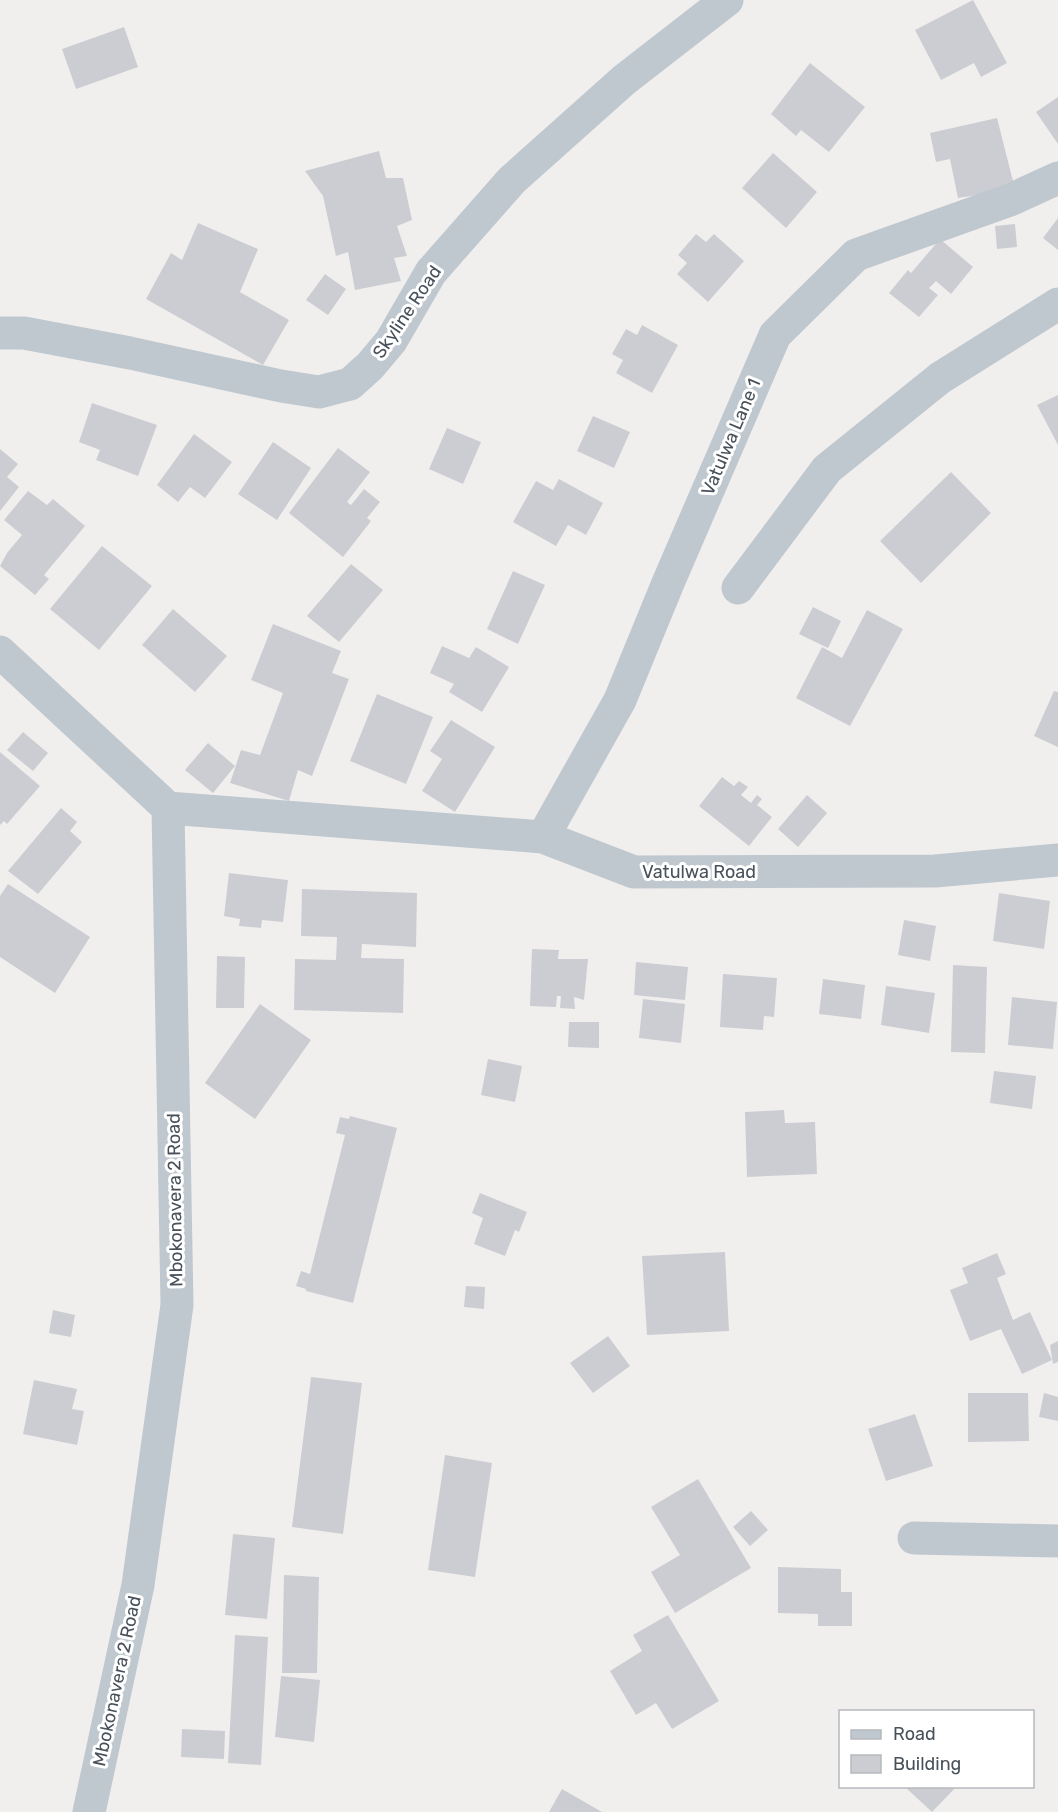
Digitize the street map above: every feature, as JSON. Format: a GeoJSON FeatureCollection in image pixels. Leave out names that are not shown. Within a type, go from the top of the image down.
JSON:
{"type":"FeatureCollection","features":[{"type":"Feature","properties":{"kind":"street","name":"Skyline Road"},"geometry":{"type":"LineString","coordinates":[[0,333],[34,335],[319,392],[350,384],[370,366],[391,341],[431,272],[512,180],[624,80],[727,0]]}},
{"type":"Feature","properties":{"kind":"street","name":"Vatulwa Lane 1"},"geometry":{"type":"LineString","coordinates":[[543,837],[620,700],[775,335],[856,255],[1010,200],[1058,178]]}},
{"type":"Feature","properties":{"kind":"street"},"geometry":{"type":"LineString","coordinates":[[738,588],[827,470],[940,378],[1058,304]]}},
{"type":"Feature","properties":{"kind":"street"},"geometry":{"type":"LineString","coordinates":[[0,652],[168,808]]}},
{"type":"Feature","properties":{"kind":"street","name":"Vatulwa Road"},"geometry":{"type":"LineString","coordinates":[[168,808],[543,837],[634,872],[935,871],[1058,860]]}},
{"type":"Feature","properties":{"kind":"street","name":"Mbokonavera 2 Road"},"geometry":{"type":"LineString","coordinates":[[89,1812],[138,1585],[177,1305],[168,808]]}},
{"type":"Feature","properties":{"kind":"street"},"geometry":{"type":"LineString","coordinates":[[914,1538],[1058,1541]]}},
{"type":"Feature","properties":{"kind":"building"},"geometry":{"type":"Polygon","coordinates":[[[973,0],[1007,63],[981,77],[974,63],[941,80],[915,30],[973,0]]]}},
{"type":"Feature","properties":{"kind":"building"},"geometry":{"type":"Polygon","coordinates":[[[124,27],[138,67],[76,89],[62,49],[124,27]]]}},
{"type":"Feature","properties":{"kind":"building"},"geometry":{"type":"Polygon","coordinates":[[[810,63],[865,107],[829,152],[801,130],[796,136],[771,114],[810,63]]]}},
{"type":"Feature","properties":{"kind":"building"},"geometry":{"type":"Polygon","coordinates":[[[1058,97],[1058,144],[1036,112],[1058,97]]]}},
{"type":"Feature","properties":{"kind":"building"},"geometry":{"type":"Polygon","coordinates":[[[997,118],[1015,189],[958,198],[950,159],[936,162],[930,133],[997,118]]]}},
{"type":"Feature","properties":{"kind":"building"},"geometry":{"type":"Polygon","coordinates":[[[379,151],[386,178],[403,178],[412,220],[397,226],[407,256],[394,258],[401,281],[355,290],[348,252],[336,256],[323,196],[305,171],[379,151]]]}},
{"type":"Feature","properties":{"kind":"building"},"geometry":{"type":"Polygon","coordinates":[[[773,153],[817,192],[786,228],[742,188],[773,153]]]}},
{"type":"Feature","properties":{"kind":"building"},"geometry":{"type":"Polygon","coordinates":[[[1058,218],[1058,250],[1043,238],[1058,218]]]}},
{"type":"Feature","properties":{"kind":"building"},"geometry":{"type":"Polygon","coordinates":[[[198,223],[258,249],[240,292],[289,320],[263,365],[146,299],[171,253],[182,260],[198,223]]]}},
{"type":"Feature","properties":{"kind":"building"},"geometry":{"type":"Polygon","coordinates":[[[1015,224],[1017,247],[997,249],[995,226],[1015,224]]]}},
{"type":"Feature","properties":{"kind":"building"},"geometry":{"type":"Polygon","coordinates":[[[696,234],[706,242],[714,234],[744,261],[708,302],[677,274],[687,263],[678,255],[696,234]]]}},
{"type":"Feature","properties":{"kind":"building"},"geometry":{"type":"Polygon","coordinates":[[[940,239],[973,267],[951,294],[936,281],[929,288],[938,295],[919,317],[889,293],[908,270],[911,273],[940,239]]]}},
{"type":"Feature","properties":{"kind":"building"},"geometry":{"type":"Polygon","coordinates":[[[325,274],[346,289],[328,315],[306,300],[325,274]]]}},
{"type":"Feature","properties":{"kind":"building"},"geometry":{"type":"Polygon","coordinates":[[[642,325],[678,345],[652,393],[616,373],[623,360],[612,354],[626,329],[637,335],[642,325]]]}},
{"type":"Feature","properties":{"kind":"building"},"geometry":{"type":"Polygon","coordinates":[[[1058,395],[1058,445],[1037,405],[1058,395]]]}},
{"type":"Feature","properties":{"kind":"building"},"geometry":{"type":"Polygon","coordinates":[[[92,403],[157,425],[138,476],[96,460],[100,450],[79,442],[92,403]]]}},
{"type":"Feature","properties":{"kind":"building"},"geometry":{"type":"Polygon","coordinates":[[[593,416],[630,432],[614,468],[577,451],[593,416]]]}},
{"type":"Feature","properties":{"kind":"building"},"geometry":{"type":"Polygon","coordinates":[[[447,428],[481,442],[463,484],[429,469],[447,428]]]}},
{"type":"Feature","properties":{"kind":"building"},"geometry":{"type":"Polygon","coordinates":[[[194,434],[232,462],[205,498],[190,487],[178,502],[157,485],[194,434]]]}},
{"type":"Feature","properties":{"kind":"building"},"geometry":{"type":"Polygon","coordinates":[[[273,442],[311,468],[277,520],[238,494],[273,442]]]}},
{"type":"Feature","properties":{"kind":"building"},"geometry":{"type":"Polygon","coordinates":[[[338,448],[370,472],[347,502],[351,505],[364,489],[380,502],[367,518],[371,521],[343,557],[289,513],[338,448]]]}},
{"type":"Feature","properties":{"kind":"building"},"geometry":{"type":"Polygon","coordinates":[[[0,449],[18,464],[7,477],[19,487],[0,511],[0,449]]]}},
{"type":"Feature","properties":{"kind":"building"},"geometry":{"type":"Polygon","coordinates":[[[951,472],[991,513],[921,583],[880,541],[951,472]]]}},
{"type":"Feature","properties":{"kind":"building"},"geometry":{"type":"Polygon","coordinates":[[[559,479],[603,503],[586,535],[568,525],[556,546],[513,522],[536,481],[553,490],[559,479]]]}},
{"type":"Feature","properties":{"kind":"building"},"geometry":{"type":"Polygon","coordinates":[[[28,491],[47,505],[53,499],[85,526],[44,575],[49,579],[35,595],[0,566],[7,553],[22,535],[4,520],[28,491]]]}},
{"type":"Feature","properties":{"kind":"building"},"geometry":{"type":"Polygon","coordinates":[[[102,546],[152,586],[99,650],[50,609],[102,546]]]}},
{"type":"Feature","properties":{"kind":"building"},"geometry":{"type":"Polygon","coordinates":[[[351,564],[383,590],[339,642],[307,616],[351,564]]]}},
{"type":"Feature","properties":{"kind":"building"},"geometry":{"type":"Polygon","coordinates":[[[513,571],[545,585],[518,644],[487,629],[513,571]]]}},
{"type":"Feature","properties":{"kind":"building"},"geometry":{"type":"Polygon","coordinates":[[[813,607],[841,621],[828,648],[799,634],[813,607]]]}},
{"type":"Feature","properties":{"kind":"building"},"geometry":{"type":"Polygon","coordinates":[[[173,609],[227,656],[195,692],[142,645],[173,609]]]}},
{"type":"Feature","properties":{"kind":"building"},"geometry":{"type":"Polygon","coordinates":[[[867,610],[903,629],[850,726],[796,698],[822,647],[842,658],[867,610]]]}},
{"type":"Feature","properties":{"kind":"building"},"geometry":{"type":"Polygon","coordinates":[[[273,624],[341,651],[332,673],[349,679],[312,776],[298,770],[289,801],[230,783],[241,750],[260,755],[283,693],[251,680],[273,624]]]}},
{"type":"Feature","properties":{"kind":"building"},"geometry":{"type":"Polygon","coordinates":[[[442,646],[469,658],[476,647],[509,667],[482,712],[449,692],[454,684],[430,673],[442,646]]]}},
{"type":"Feature","properties":{"kind":"building"},"geometry":{"type":"Polygon","coordinates":[[[1054,691],[1058,692],[1058,747],[1034,736],[1054,691]]]}},
{"type":"Feature","properties":{"kind":"building"},"geometry":{"type":"Polygon","coordinates":[[[377,694],[433,717],[406,784],[350,761],[377,694]]]}},
{"type":"Feature","properties":{"kind":"building"},"geometry":{"type":"Polygon","coordinates":[[[451,720],[495,747],[455,812],[422,791],[442,759],[430,751],[451,720]]]}},
{"type":"Feature","properties":{"kind":"building"},"geometry":{"type":"Polygon","coordinates":[[[23,732],[48,753],[33,771],[7,750],[23,732]]]}},
{"type":"Feature","properties":{"kind":"building"},"geometry":{"type":"Polygon","coordinates":[[[208,743],[235,766],[213,793],[185,770],[208,743]]]}},
{"type":"Feature","properties":{"kind":"building"},"geometry":{"type":"Polygon","coordinates":[[[0,752],[40,786],[7,824],[4,821],[0,825],[0,752]]]}},
{"type":"Feature","properties":{"kind":"building"},"geometry":{"type":"Polygon","coordinates":[[[722,777],[734,786],[739,781],[748,787],[741,795],[751,803],[757,795],[762,799],[757,805],[772,817],[749,846],[699,806],[722,777]]]}},
{"type":"Feature","properties":{"kind":"building"},"geometry":{"type":"Polygon","coordinates":[[[807,795],[827,813],[798,847],[778,829],[807,795]]]}},
{"type":"Feature","properties":{"kind":"building"},"geometry":{"type":"Polygon","coordinates":[[[61,808],[77,822],[70,831],[82,842],[38,894],[8,871],[61,808]]]}},
{"type":"Feature","properties":{"kind":"building"},"geometry":{"type":"Polygon","coordinates":[[[229,873],[288,880],[283,922],[262,920],[261,928],[239,926],[240,919],[224,916],[229,873]]]}},
{"type":"Feature","properties":{"kind":"building"},"geometry":{"type":"Polygon","coordinates":[[[8,884],[90,937],[55,993],[0,957],[0,896],[8,884]]]}},
{"type":"Feature","properties":{"kind":"building"},"geometry":{"type":"Polygon","coordinates":[[[302,889],[417,893],[416,947],[362,944],[361,958],[404,959],[403,1013],[294,1010],[295,959],[336,960],[337,937],[301,936],[302,889]]]}},
{"type":"Feature","properties":{"kind":"building"},"geometry":{"type":"Polygon","coordinates":[[[999,893],[1050,901],[1044,949],[993,941],[999,893]]]}},
{"type":"Feature","properties":{"kind":"building"},"geometry":{"type":"Polygon","coordinates":[[[904,920],[936,926],[930,961],[898,955],[904,920]]]}},
{"type":"Feature","properties":{"kind":"building"},"geometry":{"type":"Polygon","coordinates":[[[532,949],[559,950],[558,959],[588,959],[584,1000],[574,997],[575,1009],[560,1008],[561,996],[557,996],[556,1007],[530,1006],[532,949]]]}},
{"type":"Feature","properties":{"kind":"building"},"geometry":{"type":"Polygon","coordinates":[[[217,956],[245,957],[244,1008],[216,1008],[217,956]]]}},
{"type":"Feature","properties":{"kind":"building"},"geometry":{"type":"Polygon","coordinates":[[[636,962],[688,967],[685,1000],[634,995],[636,962]]]}},
{"type":"Feature","properties":{"kind":"building"},"geometry":{"type":"Polygon","coordinates":[[[953,965],[987,967],[985,1053],[951,1052],[953,965]]]}},
{"type":"Feature","properties":{"kind":"building"},"geometry":{"type":"Polygon","coordinates":[[[723,974],[777,978],[774,1017],[764,1016],[763,1030],[720,1027],[723,974]]]}},
{"type":"Feature","properties":{"kind":"building"},"geometry":{"type":"Polygon","coordinates":[[[823,979],[865,985],[861,1019],[819,1014],[823,979]]]}},
{"type":"Feature","properties":{"kind":"building"},"geometry":{"type":"Polygon","coordinates":[[[886,986],[935,993],[929,1033],[881,1025],[886,986]]]}},
{"type":"Feature","properties":{"kind":"building"},"geometry":{"type":"Polygon","coordinates":[[[1012,997],[1057,1002],[1053,1049],[1008,1045],[1012,997]]]}},
{"type":"Feature","properties":{"kind":"building"},"geometry":{"type":"Polygon","coordinates":[[[643,999],[685,1004],[681,1043],[639,1038],[643,999]]]}},
{"type":"Feature","properties":{"kind":"building"},"geometry":{"type":"Polygon","coordinates":[[[260,1004],[311,1040],[255,1119],[205,1083],[260,1004]]]}},
{"type":"Feature","properties":{"kind":"building"},"geometry":{"type":"Polygon","coordinates":[[[569,1022],[599,1022],[599,1048],[568,1047],[569,1022]]]}},
{"type":"Feature","properties":{"kind":"building"},"geometry":{"type":"Polygon","coordinates":[[[488,1059],[522,1066],[515,1102],[481,1095],[488,1059]]]}},
{"type":"Feature","properties":{"kind":"building"},"geometry":{"type":"Polygon","coordinates":[[[994,1071],[1036,1076],[1032,1109],[990,1103],[994,1071]]]}},
{"type":"Feature","properties":{"kind":"building"},"geometry":{"type":"Polygon","coordinates":[[[784,1110],[785,1123],[815,1122],[817,1174],[747,1177],[745,1112],[784,1110]]]}},
{"type":"Feature","properties":{"kind":"building"},"geometry":{"type":"Polygon","coordinates":[[[350,1116],[397,1128],[353,1303],[306,1291],[296,1286],[301,1271],[310,1274],[345,1135],[336,1133],[340,1117],[349,1119],[350,1116]]]}},
{"type":"Feature","properties":{"kind":"building"},"geometry":{"type":"Polygon","coordinates":[[[480,1193],[527,1212],[519,1232],[515,1230],[505,1256],[474,1244],[483,1218],[472,1213],[480,1193]]]}},
{"type":"Feature","properties":{"kind":"building"},"geometry":{"type":"Polygon","coordinates":[[[725,1252],[729,1331],[647,1335],[642,1256],[725,1252]]]}},
{"type":"Feature","properties":{"kind":"building"},"geometry":{"type":"Polygon","coordinates":[[[997,1253],[1006,1274],[997,1278],[1013,1320],[1030,1312],[1052,1360],[1022,1374],[1001,1329],[970,1341],[950,1290],[968,1283],[962,1268],[997,1253]]]}},
{"type":"Feature","properties":{"kind":"building"},"geometry":{"type":"Polygon","coordinates":[[[466,1286],[485,1287],[484,1309],[464,1307],[466,1286]]]}},
{"type":"Feature","properties":{"kind":"building"},"geometry":{"type":"Polygon","coordinates":[[[53,1310],[75,1315],[71,1337],[49,1333],[53,1310]]]}},
{"type":"Feature","properties":{"kind":"building"},"geometry":{"type":"Polygon","coordinates":[[[608,1336],[630,1366],[593,1393],[570,1363],[608,1336]]]}},
{"type":"Feature","properties":{"kind":"building"},"geometry":{"type":"Polygon","coordinates":[[[1058,1341],[1058,1362],[1053,1364],[1050,1345],[1058,1341]]]}},
{"type":"Feature","properties":{"kind":"building"},"geometry":{"type":"Polygon","coordinates":[[[311,1377],[362,1383],[343,1534],[292,1527],[311,1377]]]}},
{"type":"Feature","properties":{"kind":"building"},"geometry":{"type":"Polygon","coordinates":[[[34,1380],[77,1389],[72,1409],[84,1411],[77,1445],[23,1434],[34,1380]]]}},
{"type":"Feature","properties":{"kind":"building"},"geometry":{"type":"Polygon","coordinates":[[[968,1393],[1028,1393],[1029,1441],[968,1442],[968,1393]]]}},
{"type":"Feature","properties":{"kind":"building"},"geometry":{"type":"Polygon","coordinates":[[[1044,1393],[1058,1397],[1058,1421],[1039,1417],[1044,1393]]]}},
{"type":"Feature","properties":{"kind":"building"},"geometry":{"type":"Polygon","coordinates":[[[915,1414],[933,1466],[886,1481],[868,1429],[915,1414]]]}},
{"type":"Feature","properties":{"kind":"building"},"geometry":{"type":"Polygon","coordinates":[[[445,1455],[492,1463],[475,1577],[428,1570],[445,1455]]]}},
{"type":"Feature","properties":{"kind":"building"},"geometry":{"type":"Polygon","coordinates":[[[698,1479],[751,1568],[675,1613],[651,1572],[680,1555],[651,1507],[698,1479]]]}},
{"type":"Feature","properties":{"kind":"building"},"geometry":{"type":"Polygon","coordinates":[[[751,1511],[768,1530],[750,1546],[733,1527],[751,1511]]]}},
{"type":"Feature","properties":{"kind":"building"},"geometry":{"type":"Polygon","coordinates":[[[233,1534],[275,1538],[267,1619],[225,1615],[233,1534]]]}},
{"type":"Feature","properties":{"kind":"building"},"geometry":{"type":"Polygon","coordinates":[[[778,1567],[841,1569],[841,1592],[852,1592],[852,1626],[818,1626],[818,1614],[778,1613],[778,1567]]]}},
{"type":"Feature","properties":{"kind":"building"},"geometry":{"type":"Polygon","coordinates":[[[284,1575],[319,1577],[317,1673],[282,1673],[284,1575]]]}},
{"type":"Feature","properties":{"kind":"building"},"geometry":{"type":"Polygon","coordinates":[[[668,1615],[719,1701],[672,1729],[656,1703],[636,1715],[610,1671],[642,1651],[633,1635],[668,1615]]]}},
{"type":"Feature","properties":{"kind":"building"},"geometry":{"type":"Polygon","coordinates":[[[235,1635],[268,1637],[261,1765],[228,1763],[235,1635]]]}},
{"type":"Feature","properties":{"kind":"building"},"geometry":{"type":"Polygon","coordinates":[[[281,1676],[320,1680],[314,1742],[275,1737],[281,1676]]]}},
{"type":"Feature","properties":{"kind":"building"},"geometry":{"type":"Polygon","coordinates":[[[182,1729],[225,1731],[224,1759],[181,1757],[182,1729]]]}},
{"type":"Feature","properties":{"kind":"building"},"geometry":{"type":"Polygon","coordinates":[[[906,1788],[955,1788],[932,1812],[906,1788]]]}},
{"type":"Feature","properties":{"kind":"building"},"geometry":{"type":"Polygon","coordinates":[[[562,1789],[602,1812],[549,1812],[562,1789]]]}}]}
